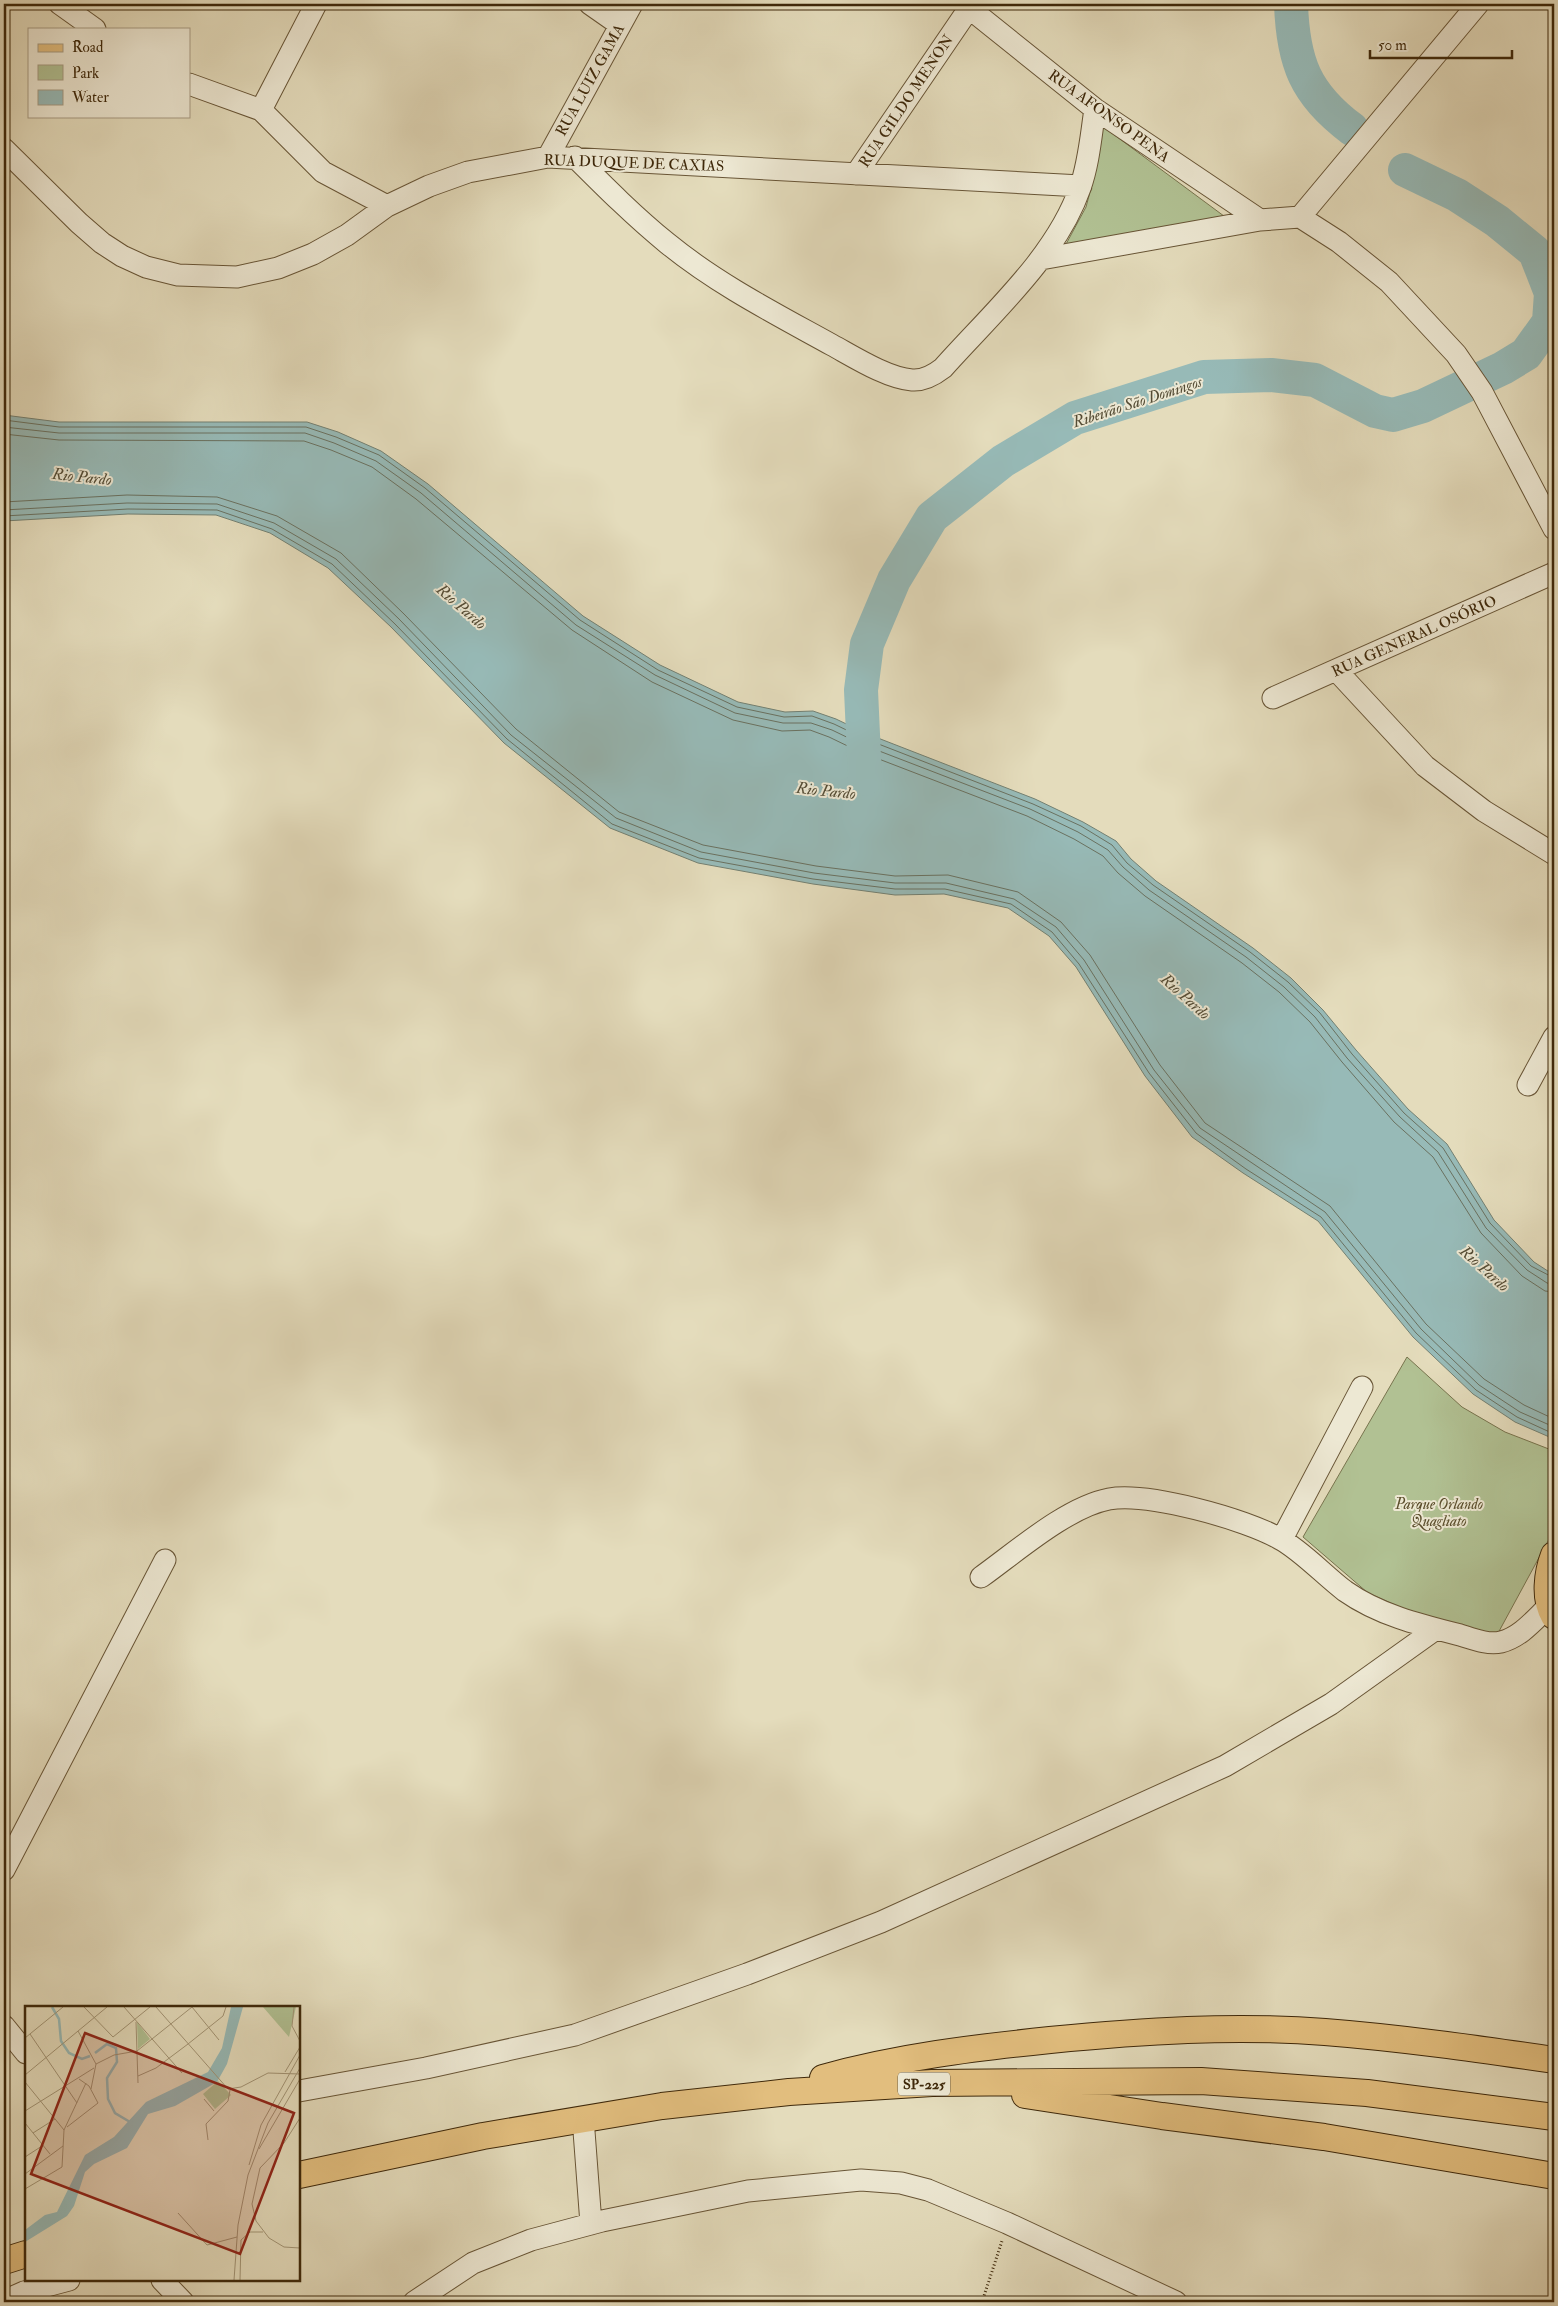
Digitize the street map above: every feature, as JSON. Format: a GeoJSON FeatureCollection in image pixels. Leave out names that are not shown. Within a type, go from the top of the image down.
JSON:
{"type":"FeatureCollection","features":[{"type":"Feature","properties":{"kind":"main road"},"geometry":{"type":"LineString","coordinates":[[1551,1611],[1548,1579],[1554,1555]]}},
{"type":"Feature","properties":{"kind":"main road"},"geometry":{"type":"LineString","coordinates":[[788,2092],[842,2072],[911,2058],[1008,2044],[1165,2031],[1265,2029],[1326,2032],[1554,2060]]}},
{"type":"Feature","properties":{"kind":"main road","name":"SP-225"},"geometry":{"type":"LineString","coordinates":[[300,2175],[429,2146],[583,2118],[662,2106],[788,2092],[932,2083],[1201,2081],[1367,2093],[1554,2117]]}},
{"type":"Feature","properties":{"kind":"main road"},"geometry":{"type":"LineString","coordinates":[[932,2083],[1324,2137],[1554,2176]]}},
{"type":"Feature","properties":{"kind":"main road"},"geometry":{"type":"LineString","coordinates":[[4,2261],[25,2254]]}},
{"type":"Feature","properties":{"kind":"street"},"geometry":{"type":"LineString","coordinates":[[60,4],[94,28]]}},
{"type":"Feature","properties":{"kind":"street"},"geometry":{"type":"LineString","coordinates":[[261,110],[315,4]]}},
{"type":"Feature","properties":{"kind":"street"},"geometry":{"type":"LineString","coordinates":[[590,4],[620,25]]}},
{"type":"Feature","properties":{"kind":"street","name":"RUA LUIZ GAMA"},"geometry":{"type":"LineString","coordinates":[[548,157],[632,4]]}},
{"type":"Feature","properties":{"kind":"street"},"geometry":{"type":"LineString","coordinates":[[1300,217],[1478,4]]}},
{"type":"Feature","properties":{"kind":"street","name":"RUA AFONSO PENA"},"geometry":{"type":"LineString","coordinates":[[968,5],[1095,109],[1260,220]]}},
{"type":"Feature","properties":{"kind":"street","name":"RUA GILDO MENON"},"geometry":{"type":"LineString","coordinates":[[856,174],[968,5]]}},
{"type":"Feature","properties":{"kind":"street"},"geometry":{"type":"LineString","coordinates":[[190,84],[261,110],[323,172],[387,206]]}},
{"type":"Feature","properties":{"kind":"street"},"geometry":{"type":"LineString","coordinates":[[576,157],[630,211],[668,244],[726,284],[765,308],[884,371],[913,380],[924,379],[943,368],[1041,259],[1070,212],[1081,186],[1095,109]]}},
{"type":"Feature","properties":{"kind":"street","name":"RUA DUQUE DE CAXIAS"},"geometry":{"type":"LineString","coordinates":[[4,149],[54,200],[102,243],[122,256],[146,267],[178,275],[237,278],[278,268],[313,254],[347,235],[387,206],[429,186],[468,172],[548,157],[576,157],[1081,186]]}},
{"type":"Feature","properties":{"kind":"street"},"geometry":{"type":"LineString","coordinates":[[1041,259],[1260,220],[1300,217],[1339,242],[1389,282],[1456,354],[1482,392],[1554,529]]}},
{"type":"Feature","properties":{"kind":"street","name":"RUA GENERAL OSÓRIO"},"geometry":{"type":"LineString","coordinates":[[1273,698],[1554,573]]}},
{"type":"Feature","properties":{"kind":"street"},"geometry":{"type":"LineString","coordinates":[[1336,670],[1425,766],[1484,811],[1554,854]]}},
{"type":"Feature","properties":{"kind":"street"},"geometry":{"type":"LineString","coordinates":[[1528,1085],[1554,1037]]}},
{"type":"Feature","properties":{"kind":"street"},"geometry":{"type":"LineString","coordinates":[[1282,1539],[1362,1387]]}},
{"type":"Feature","properties":{"kind":"street"},"geometry":{"type":"LineString","coordinates":[[981,1577],[1060,1521],[1084,1507],[1109,1499],[1130,1497],[1224,1516],[1282,1539],[1325,1576],[1362,1602],[1394,1616],[1436,1629],[1490,1643],[1501,1642],[1521,1632],[1551,1611]]}},
{"type":"Feature","properties":{"kind":"street"},"geometry":{"type":"LineString","coordinates":[[4,1870],[165,1560]]}},
{"type":"Feature","properties":{"kind":"street"},"geometry":{"type":"LineString","coordinates":[[300,2091],[426,2068],[576,2035],[747,1974],[881,1922],[1224,1766],[1331,1704],[1436,1629]]}},
{"type":"Feature","properties":{"kind":"street"},"geometry":{"type":"LineString","coordinates":[[4,2026],[25,2052]]}},
{"type":"Feature","properties":{"kind":"street"},"geometry":{"type":"LineString","coordinates":[[583,2118],[591,2224]]}},
{"type":"Feature","properties":{"kind":"street"},"geometry":{"type":"LineString","coordinates":[[414,2302],[473,2263],[531,2240],[591,2224],[748,2191],[861,2180],[901,2183],[928,2190],[1007,2223],[1176,2302]]}},
{"type":"Feature","properties":{"kind":"street"},"geometry":{"type":"LineString","coordinates":[[4,2301],[24,2292],[65,2281]]}},
{"type":"Feature","properties":{"kind":"street"},"geometry":{"type":"LineString","coordinates":[[163,2281],[183,2302]]}},
{"type":"Feature","properties":{"kind":"path"},"geometry":{"type":"LineString","coordinates":[[982,2302],[1007,2223]]}},
{"type":"Feature","properties":{"kind":"green space"},"geometry":{"type":"Polygon","coordinates":[[[1101,125],[1232,222],[1065,246],[1086,207],[1093,181],[1101,125]]]}},
{"type":"Feature","properties":{"kind":"green space","name":"Parque Orlando Quagliato"},"geometry":{"type":"Polygon","coordinates":[[[1407,1357],[1462,1407],[1505,1432],[1554,1451],[1554,1530],[1497,1635],[1413,1613],[1368,1593],[1303,1537],[1407,1357]]]}},
{"type":"Feature","properties":{"kind":"water","name":"Rio Pardo"},"geometry":{"type":"Polygon","coordinates":[[[4,415],[59,422],[307,422],[338,432],[381,451],[428,484],[583,616],[660,665],[738,702],[785,712],[813,711],[836,719],[865,733],[1035,799],[1083,822],[1116,841],[1131,859],[1156,881],[1253,948],[1291,978],[1323,1010],[1408,1109],[1447,1144],[1494,1220],[1534,1262],[1554,1275],[1554,1439],[1515,1422],[1473,1394],[1413,1337],[1318,1221],[1243,1173],[1192,1137],[1145,1076],[1076,967],[1049,936],[1008,908],[944,894],[895,895],[813,884],[698,863],[610,828],[504,743],[391,627],[328,568],[270,533],[216,515],[128,514],[4,521],[4,415]]]}},
{"type":"Feature","properties":{"kind":"waterway","name":"Ribeirão São Domingos"},"geometry":{"type":"LineString","coordinates":[[1291,4],[1295,43],[1305,75],[1323,103],[1352,129]]}},
{"type":"Feature","properties":{"kind":"waterway","name":"Ribeirão São Domingos"},"geometry":{"type":"LineString","coordinates":[[865,779],[861,690],[867,644],[894,580],[932,517],[1003,461],[1075,418],[1204,377],[1271,375],[1315,380],[1375,411],[1393,415],[1423,406],[1503,368],[1526,354],[1549,322],[1551,293],[1535,252],[1497,221],[1457,195],[1405,170]]}}]}
